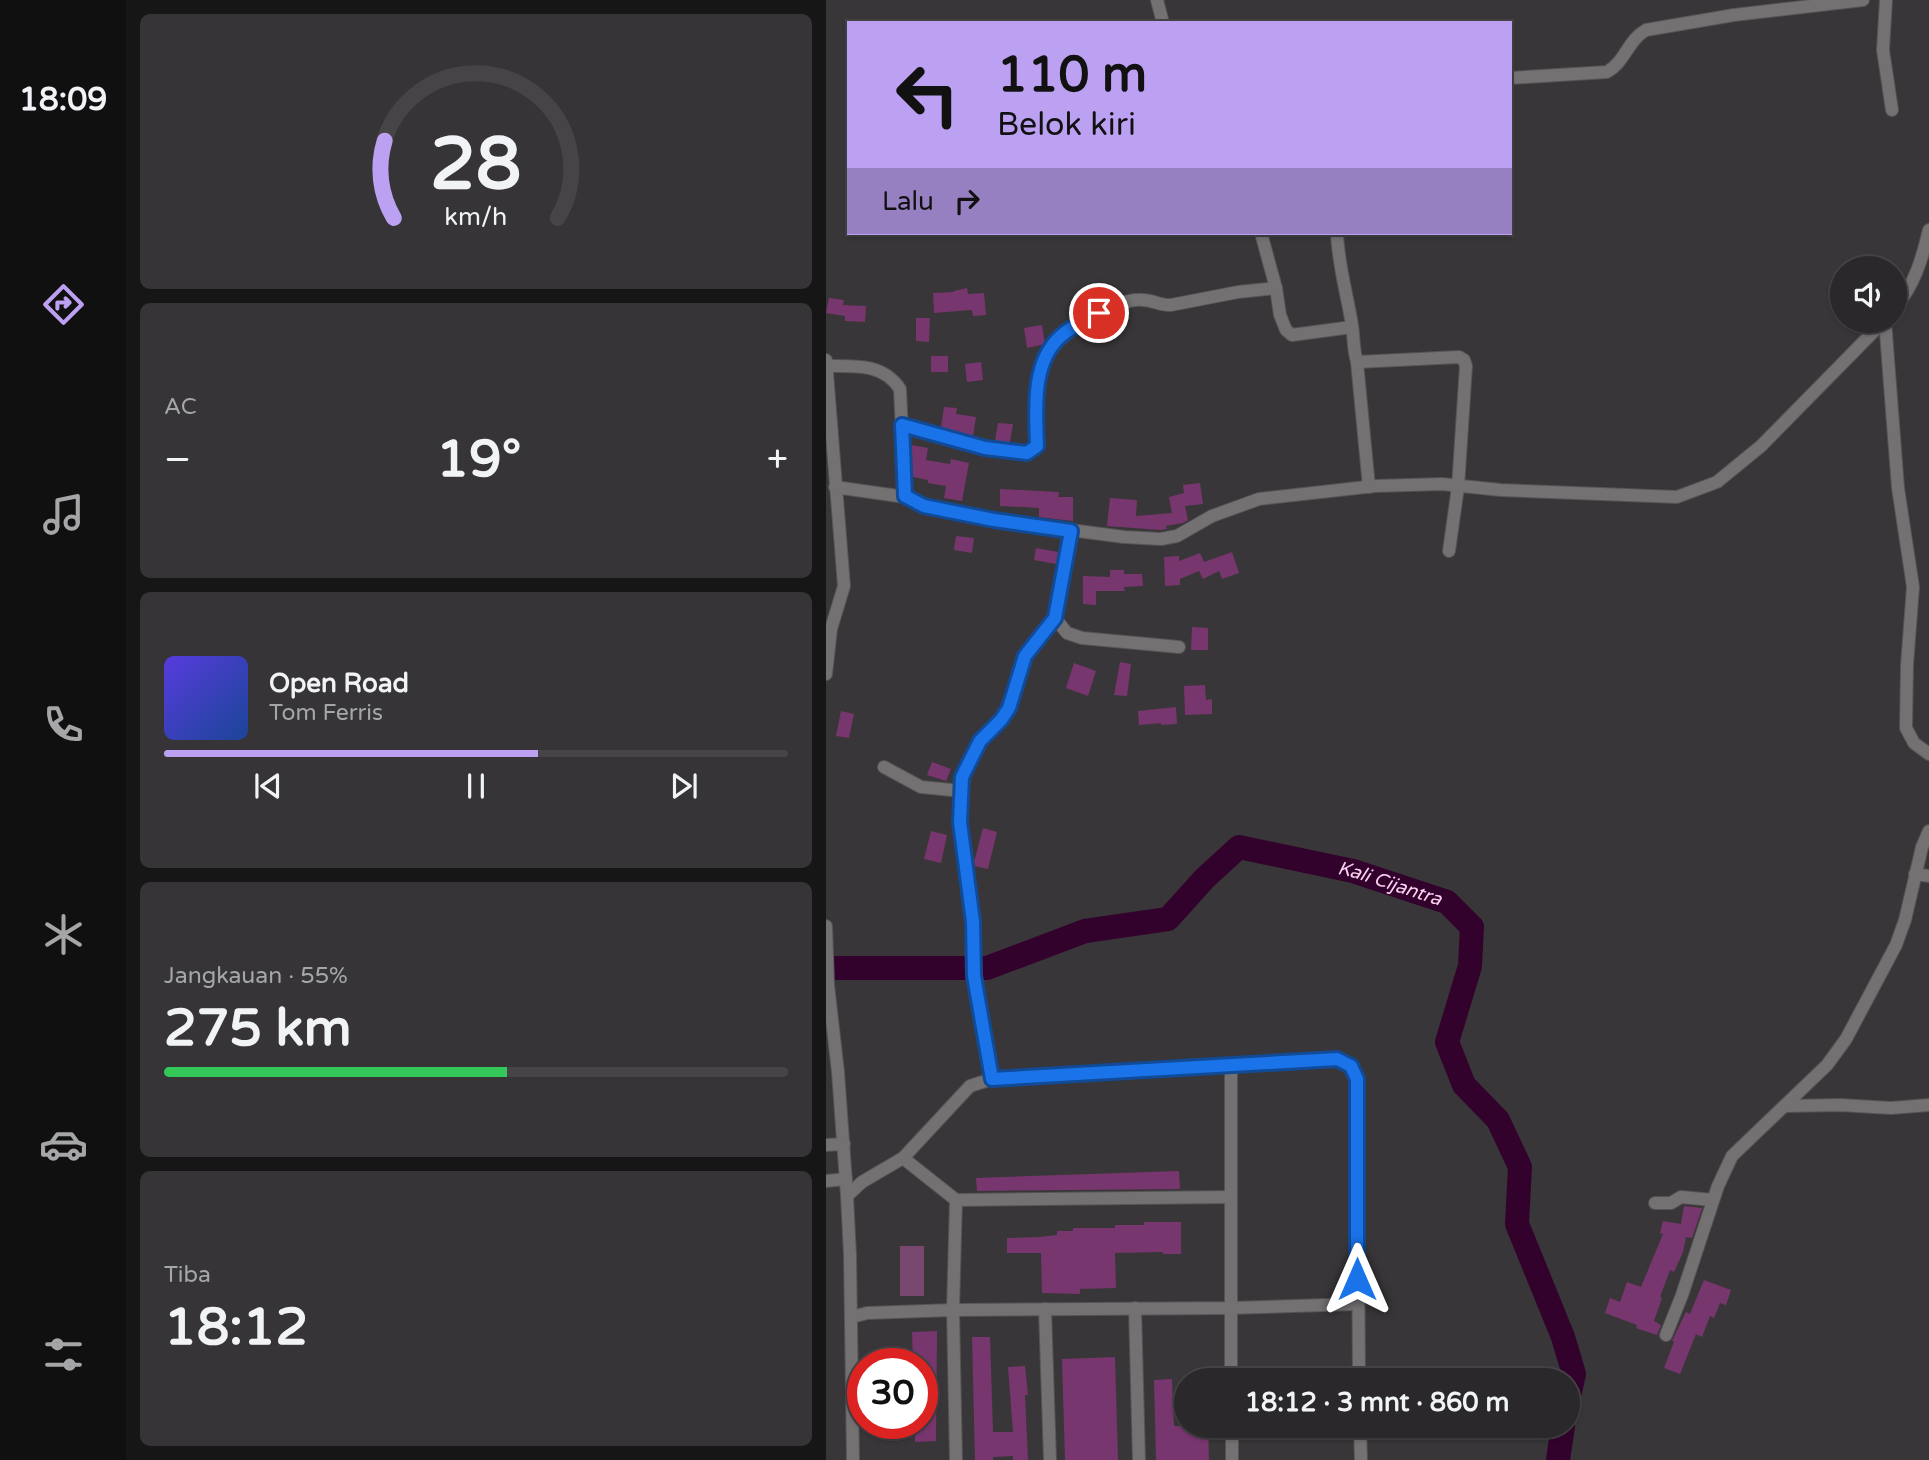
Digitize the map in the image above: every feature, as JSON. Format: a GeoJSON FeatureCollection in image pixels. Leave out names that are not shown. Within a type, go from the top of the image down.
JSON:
{"type":"FeatureCollection","features":[{"type":"Feature","properties":{"kind":"street"},"geometry":{"type":"LineString","coordinates":[[1157,0],[1162,21]]}},
{"type":"Feature","properties":{"kind":"street"},"geometry":{"type":"LineString","coordinates":[[1512,78],[1607,72],[1615,68],[1637,35],[1646,30],[1734,15],[1863,0]]}},
{"type":"Feature","properties":{"kind":"street"},"geometry":{"type":"LineString","coordinates":[[1886,0],[1883,50],[1892,110]]}},
{"type":"Feature","properties":{"kind":"street"},"geometry":{"type":"LineString","coordinates":[[1907,293],[1918,272],[1929,230]]}},
{"type":"Feature","properties":{"kind":"street"},"geometry":{"type":"LineString","coordinates":[[1262,235],[1276,288],[1280,315],[1289,334],[1352,327]]}},
{"type":"Feature","properties":{"kind":"street"},"geometry":{"type":"LineString","coordinates":[[1337,235],[1352,327],[1352,346],[1357,362],[1369,487]]}},
{"type":"Feature","properties":{"kind":"street"},"geometry":{"type":"LineString","coordinates":[[902,425],[985,448],[1027,453],[1037,446],[1035,396],[1042,368],[1056,342],[1081,323],[1125,301],[1150,299],[1165,306],[1238,292],[1276,288]]}},
{"type":"Feature","properties":{"kind":"street"},"geometry":{"type":"LineString","coordinates":[[835,487],[905,496],[924,506],[982,518],[1071,531],[1161,539],[1177,536],[1212,516],[1259,499],[1369,487],[1442,484],[1458,487],[1677,497],[1717,482],[1761,446],[1872,333]]}},
{"type":"Feature","properties":{"kind":"street"},"geometry":{"type":"LineString","coordinates":[[1886,333],[1898,488],[1913,587],[1907,665],[1906,729],[1914,743],[1929,754]]}},
{"type":"Feature","properties":{"kind":"street"},"geometry":{"type":"LineString","coordinates":[[1357,362],[1459,357],[1465,360],[1458,487],[1449,551]]}},
{"type":"Feature","properties":{"kind":"street"},"geometry":{"type":"LineString","coordinates":[[826,360],[844,586],[831,629],[826,674]]}},
{"type":"Feature","properties":{"kind":"street"},"geometry":{"type":"LineString","coordinates":[[826,366],[858,366],[891,376],[900,389],[905,496]]}},
{"type":"Feature","properties":{"kind":"street"},"geometry":{"type":"LineString","coordinates":[[992,1079],[974,976],[973,922],[960,822],[962,777],[980,741],[1009,708],[1025,656],[1055,618],[1071,531]]}},
{"type":"Feature","properties":{"kind":"street"},"geometry":{"type":"LineString","coordinates":[[1055,618],[1067,633],[1082,638],[1179,647]]}},
{"type":"Feature","properties":{"kind":"street"},"geometry":{"type":"LineString","coordinates":[[884,767],[921,787],[962,791]]}},
{"type":"Feature","properties":{"kind":"street"},"geometry":{"type":"LineString","coordinates":[[1666,1335],[1713,1200],[1732,1156],[1827,1065],[1846,1039],[1896,944],[1905,919],[1922,847],[1929,831]]}},
{"type":"Feature","properties":{"kind":"street"},"geometry":{"type":"LineString","coordinates":[[1915,874],[1929,876]]}},
{"type":"Feature","properties":{"kind":"street"},"geometry":{"type":"LineString","coordinates":[[826,926],[828,985],[838,1072],[847,1196],[852,1317],[853,1460]]}},
{"type":"Feature","properties":{"kind":"street"},"geometry":{"type":"LineString","coordinates":[[847,1196],[862,1182],[903,1158],[975,1082],[1337,1059],[1351,1066],[1357,1079],[1359,1368]]}},
{"type":"Feature","properties":{"kind":"street"},"geometry":{"type":"LineString","coordinates":[[1231,1065],[1231,1368]]}},
{"type":"Feature","properties":{"kind":"street"},"geometry":{"type":"LineString","coordinates":[[1786,1106],[1891,1108],[1929,1105]]}},
{"type":"Feature","properties":{"kind":"street"},"geometry":{"type":"LineString","coordinates":[[826,1144],[844,1144]]}},
{"type":"Feature","properties":{"kind":"street"},"geometry":{"type":"LineString","coordinates":[[903,1158],[956,1200],[1231,1197]]}},
{"type":"Feature","properties":{"kind":"street"},"geometry":{"type":"LineString","coordinates":[[827,1180],[846,1179]]}},
{"type":"Feature","properties":{"kind":"street"},"geometry":{"type":"LineString","coordinates":[[1655,1203],[1671,1203],[1681,1197],[1713,1200]]}},
{"type":"Feature","properties":{"kind":"street"},"geometry":{"type":"LineString","coordinates":[[956,1200],[953,1310],[956,1460]]}},
{"type":"Feature","properties":{"kind":"street"},"geometry":{"type":"LineString","coordinates":[[852,1317],[867,1313],[953,1310],[1231,1308],[1358,1304]]}},
{"type":"Feature","properties":{"kind":"street"},"geometry":{"type":"LineString","coordinates":[[1135,1308],[1139,1460]]}},
{"type":"Feature","properties":{"kind":"street"},"geometry":{"type":"LineString","coordinates":[[1045,1309],[1049,1460]]}},
{"type":"Feature","properties":{"kind":"street"},"geometry":{"type":"LineString","coordinates":[[1232,1438],[1232,1460]]}},
{"type":"Feature","properties":{"kind":"street"},"geometry":{"type":"LineString","coordinates":[[1360,1438],[1361,1460]]}},
{"type":"Feature","properties":{"kind":"shaded area"},"geometry":{"type":"Polygon","coordinates":[[[900,1246],[924,1246],[924,1296],[900,1296],[900,1246]]]}},
{"type":"Feature","properties":{"kind":"building"},"geometry":{"type":"Polygon","coordinates":[[[967,288],[968,294],[984,293],[986,315],[973,316],[972,310],[934,313],[933,293],[967,288]]]}},
{"type":"Feature","properties":{"kind":"building"},"geometry":{"type":"Polygon","coordinates":[[[829,298],[844,300],[843,305],[866,306],[865,322],[845,321],[845,316],[826,313],[829,298]]]}},
{"type":"Feature","properties":{"kind":"building"},"geometry":{"type":"Polygon","coordinates":[[[916,318],[930,318],[929,342],[916,341],[916,318]]]}},
{"type":"Feature","properties":{"kind":"building"},"geometry":{"type":"Polygon","coordinates":[[[1042,325],[1045,344],[1027,348],[1024,328],[1042,325]]]}},
{"type":"Feature","properties":{"kind":"building"},"geometry":{"type":"Polygon","coordinates":[[[931,356],[948,356],[948,372],[931,372],[931,356]]]}},
{"type":"Feature","properties":{"kind":"building"},"geometry":{"type":"Polygon","coordinates":[[[981,362],[983,380],[967,382],[965,364],[981,362]]]}},
{"type":"Feature","properties":{"kind":"building"},"geometry":{"type":"Polygon","coordinates":[[[944,407],[957,408],[956,414],[976,417],[973,436],[941,427],[944,407]]]}},
{"type":"Feature","properties":{"kind":"building"},"geometry":{"type":"Polygon","coordinates":[[[998,423],[1013,424],[1010,442],[995,441],[998,423]]]}},
{"type":"Feature","properties":{"kind":"building"},"geometry":{"type":"Polygon","coordinates":[[[911,445],[928,448],[926,460],[950,464],[951,459],[969,463],[962,501],[944,498],[946,486],[913,477],[911,445]]]}},
{"type":"Feature","properties":{"kind":"building"},"geometry":{"type":"Polygon","coordinates":[[[1200,483],[1203,504],[1185,506],[1188,520],[1183,523],[1160,530],[1107,526],[1110,498],[1137,500],[1136,516],[1172,513],[1169,497],[1184,493],[1183,485],[1200,483]]]}},
{"type":"Feature","properties":{"kind":"building"},"geometry":{"type":"Polygon","coordinates":[[[1000,489],[1059,492],[1058,497],[1073,497],[1073,521],[1039,517],[1039,508],[1000,506],[1000,489]]]}},
{"type":"Feature","properties":{"kind":"building"},"geometry":{"type":"Polygon","coordinates":[[[956,536],[974,538],[972,553],[954,550],[956,536]]]}},
{"type":"Feature","properties":{"kind":"building"},"geometry":{"type":"Polygon","coordinates":[[[1036,548],[1058,552],[1056,564],[1034,560],[1036,548]]]}},
{"type":"Feature","properties":{"kind":"building"},"geometry":{"type":"Polygon","coordinates":[[[1232,552],[1239,573],[1222,579],[1219,571],[1203,579],[1199,571],[1180,579],[1180,585],[1165,586],[1164,557],[1179,556],[1179,561],[1200,553],[1204,562],[1232,552]]]}},
{"type":"Feature","properties":{"kind":"building"},"geometry":{"type":"Polygon","coordinates":[[[1110,570],[1124,570],[1124,574],[1142,574],[1143,586],[1124,587],[1125,591],[1096,591],[1096,605],[1083,604],[1083,576],[1110,577],[1110,570]]]}},
{"type":"Feature","properties":{"kind":"building"},"geometry":{"type":"Polygon","coordinates":[[[1192,627],[1208,628],[1208,650],[1191,650],[1192,627]]]}},
{"type":"Feature","properties":{"kind":"building"},"geometry":{"type":"Polygon","coordinates":[[[1120,662],[1131,664],[1127,696],[1114,695],[1120,662]]]}},
{"type":"Feature","properties":{"kind":"building"},"geometry":{"type":"Polygon","coordinates":[[[1074,663],[1096,671],[1088,696],[1066,688],[1074,663]]]}},
{"type":"Feature","properties":{"kind":"building"},"geometry":{"type":"Polygon","coordinates":[[[1205,685],[1206,700],[1212,699],[1212,714],[1185,715],[1184,686],[1205,685]]]}},
{"type":"Feature","properties":{"kind":"building"},"geometry":{"type":"Polygon","coordinates":[[[1176,707],[1177,724],[1139,725],[1138,711],[1176,707]]]}},
{"type":"Feature","properties":{"kind":"building"},"geometry":{"type":"Polygon","coordinates":[[[841,711],[854,714],[849,738],[836,736],[841,711]]]}},
{"type":"Feature","properties":{"kind":"building"},"geometry":{"type":"Polygon","coordinates":[[[932,762],[951,769],[946,781],[927,775],[932,762]]]}},
{"type":"Feature","properties":{"kind":"building"},"geometry":{"type":"Polygon","coordinates":[[[983,828],[997,832],[988,869],[975,866],[974,862],[983,828]]]}},
{"type":"Feature","properties":{"kind":"building"},"geometry":{"type":"Polygon","coordinates":[[[931,831],[947,835],[941,863],[924,859],[931,831]]]}},
{"type":"Feature","properties":{"kind":"building"},"geometry":{"type":"Polygon","coordinates":[[[1179,1171],[1180,1189],[977,1191],[976,1178],[1179,1171]]]}},
{"type":"Feature","properties":{"kind":"building"},"geometry":{"type":"Polygon","coordinates":[[[1684,1206],[1702,1208],[1692,1238],[1686,1237],[1683,1252],[1674,1272],[1670,1270],[1660,1297],[1662,1298],[1654,1321],[1661,1325],[1657,1335],[1605,1313],[1610,1298],[1620,1302],[1627,1282],[1641,1287],[1663,1234],[1660,1233],[1663,1221],[1681,1224],[1684,1206]]]}},
{"type":"Feature","properties":{"kind":"building"},"geometry":{"type":"Polygon","coordinates":[[[1144,1222],[1181,1222],[1181,1254],[1115,1253],[1116,1288],[1080,1289],[1080,1294],[1042,1293],[1041,1253],[1007,1253],[1007,1238],[1057,1235],[1057,1231],[1073,1231],[1073,1228],[1144,1225],[1144,1222]]]}},
{"type":"Feature","properties":{"kind":"building"},"geometry":{"type":"Polygon","coordinates":[[[1704,1280],[1731,1290],[1726,1305],[1720,1303],[1714,1318],[1710,1316],[1702,1337],[1696,1334],[1680,1374],[1664,1368],[1674,1342],[1672,1341],[1686,1312],[1690,1314],[1704,1280]]]}},
{"type":"Feature","properties":{"kind":"building"},"geometry":{"type":"Polygon","coordinates":[[[937,1331],[937,1348],[913,1348],[912,1332],[937,1331]]]}},
{"type":"Feature","properties":{"kind":"building"},"geometry":{"type":"Polygon","coordinates":[[[972,1337],[990,1337],[993,1432],[1013,1432],[1008,1367],[1025,1366],[1028,1460],[1013,1460],[1013,1456],[975,1460],[972,1337]]]}},
{"type":"Feature","properties":{"kind":"building"},"geometry":{"type":"Polygon","coordinates":[[[1115,1357],[1118,1460],[1065,1460],[1062,1359],[1115,1357]]]}},
{"type":"Feature","properties":{"kind":"building"},"geometry":{"type":"Polygon","coordinates":[[[1172,1379],[1174,1438],[1208,1438],[1209,1460],[1156,1460],[1154,1380],[1172,1379]]]}},
{"type":"Feature","properties":{"kind":"building"},"geometry":{"type":"Polygon","coordinates":[[[915,1439],[936,1439],[936,1441],[915,1442],[915,1439]]]}},
{"type":"Feature","properties":{"kind":"waterway","name":"Kali Cijantra"},"geometry":{"type":"LineString","coordinates":[[826,968],[987,968],[1085,931],[1168,919],[1205,878],[1239,847],[1353,871],[1447,902],[1472,927],[1470,966],[1447,1042],[1464,1085],[1498,1120],[1520,1167],[1517,1224],[1563,1337],[1572,1368]]}},
{"type":"Feature","properties":{"kind":"waterway","name":"Kali Cijantra"},"geometry":{"type":"LineString","coordinates":[[1558,1460],[1561,1438]]}},
{"type":"Feature","properties":{"kind":"route"},"geometry":{"type":"LineString","coordinates":[[1099,313],[1060,336],[1042,368],[1035,396],[1037,446],[1034,450],[1027,453],[985,448],[902,425],[905,496],[924,506],[1071,531],[1055,618],[1025,656],[1009,708],[980,741],[962,777],[960,822],[973,922],[974,976],[992,1079],[1337,1059],[1351,1066],[1357,1079],[1357,1279]]}}]}
